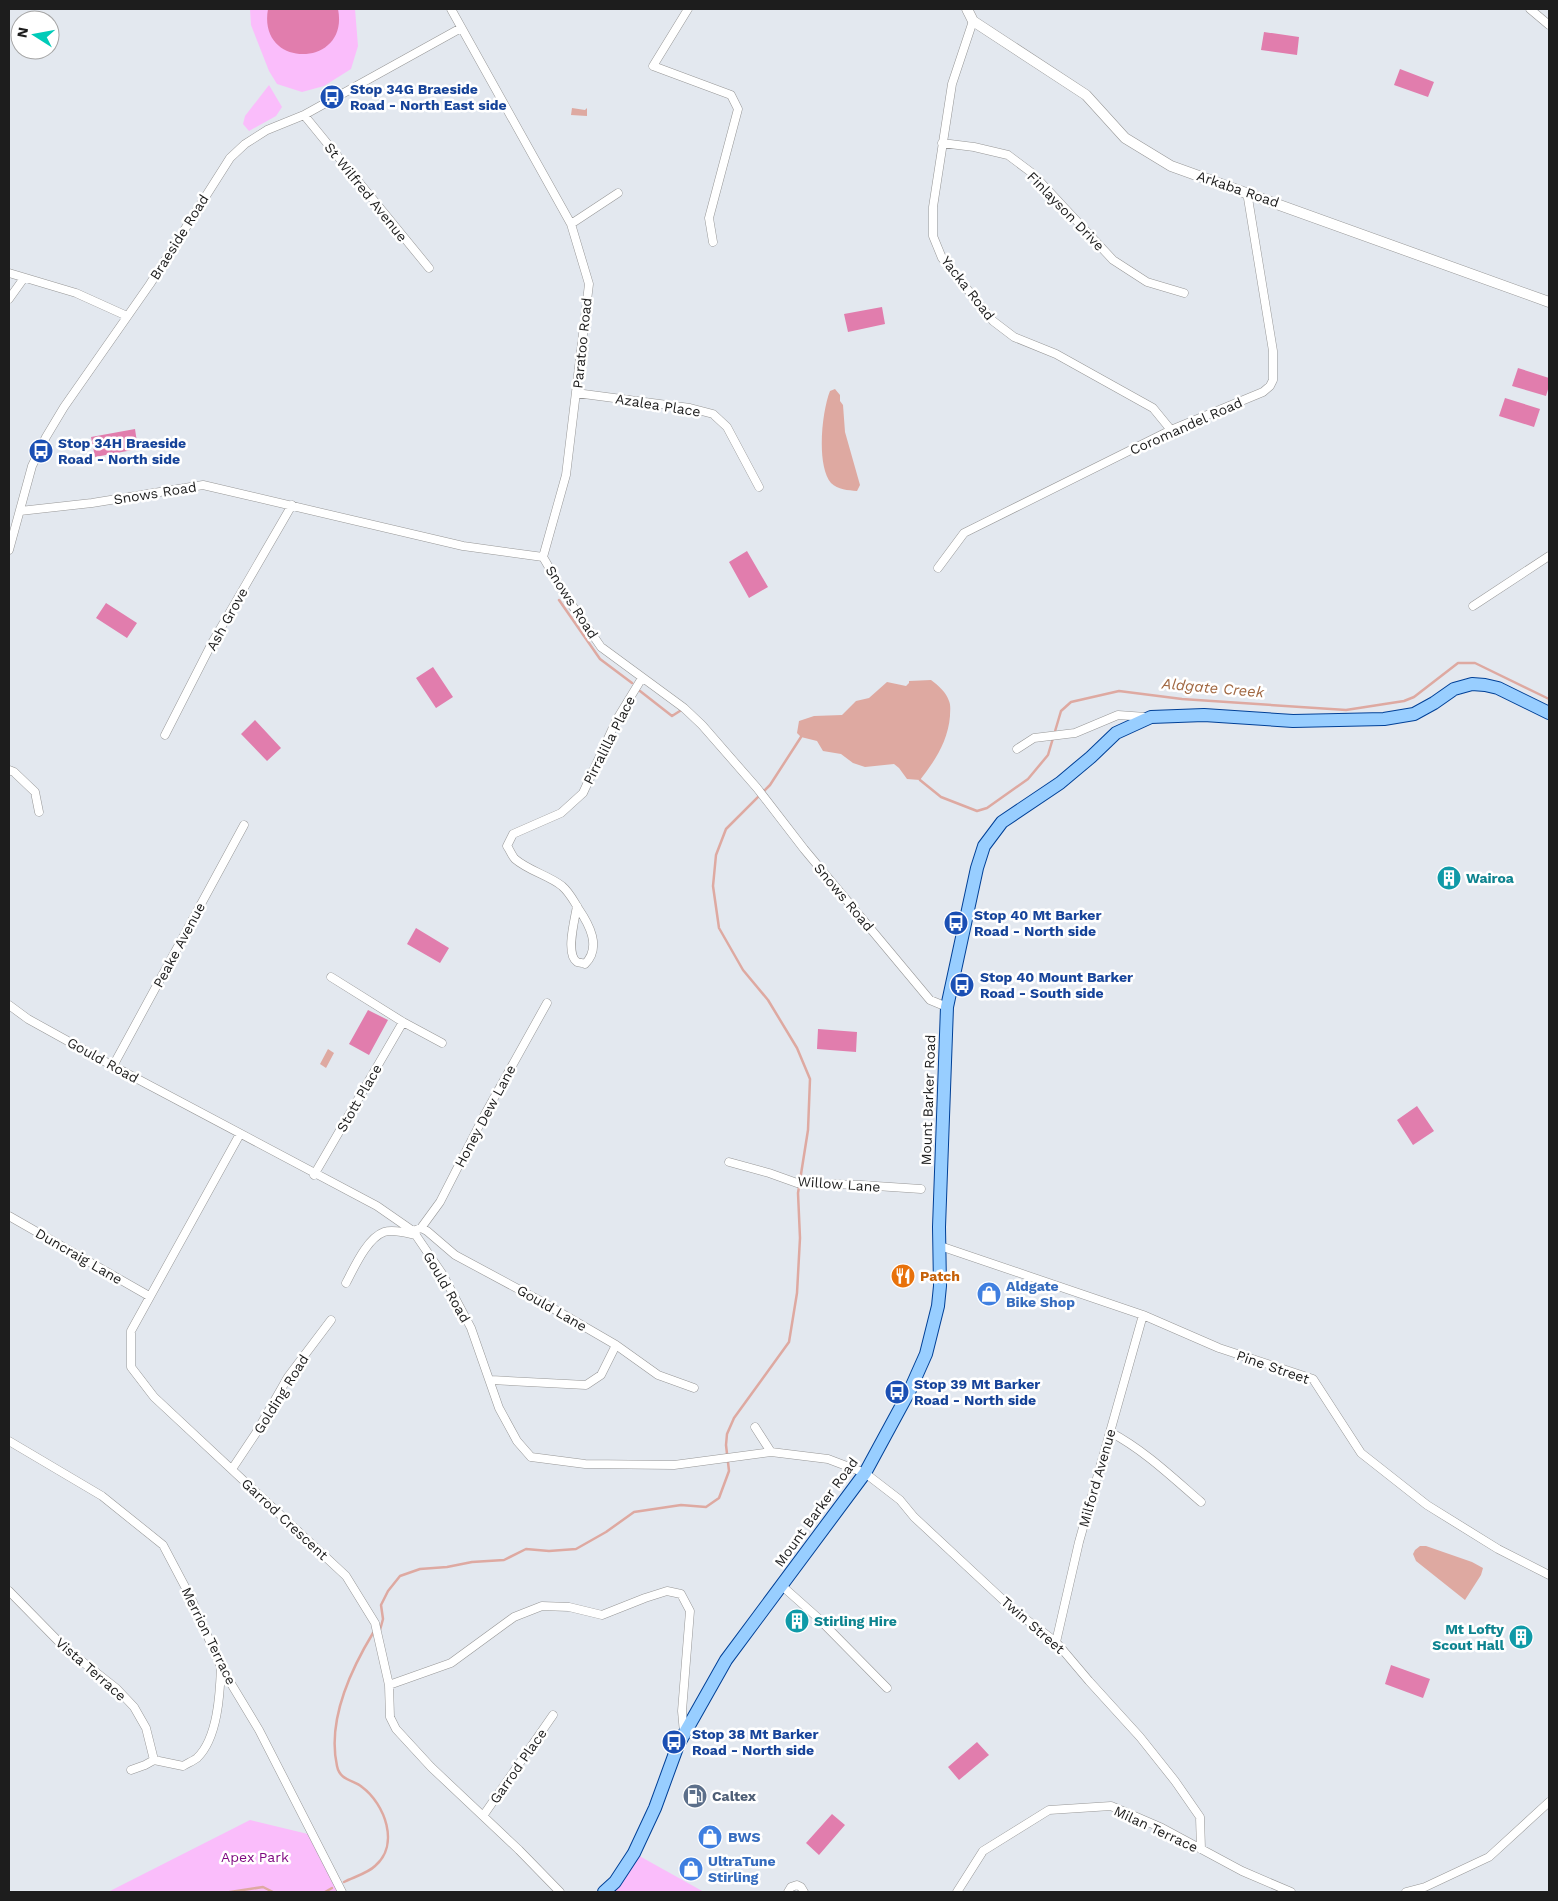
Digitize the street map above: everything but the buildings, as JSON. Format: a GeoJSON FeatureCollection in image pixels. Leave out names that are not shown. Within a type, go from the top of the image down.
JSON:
{"type":"FeatureCollection","features":[{"type":"Feature","properties":{"kind":"main road","name":"Mount Barker Road"},"geometry":{"type":"LineString","coordinates":[[604,1892],[615,1882],[637,1847],[684,1734],[726,1660],[865,1473],[910,1390],[926,1354],[938,1306],[947,1007],[967,908],[984,846],[1002,822],[1060,783],[1116,733],[1150,717],[1204,714],[1292,721],[1384,719],[1414,714],[1454,689],[1472,684],[1498,688],[1549,713]]}},
{"type":"Feature","properties":{"kind":"street","name":"Paratoo Road"},"geometry":{"type":"LineString","coordinates":[[451,9],[571,224],[589,284],[566,475],[543,557]]}},
{"type":"Feature","properties":{"kind":"street"},"geometry":{"type":"LineString","coordinates":[[688,9],[653,66],[731,95],[738,109],[709,218],[713,242]]}},
{"type":"Feature","properties":{"kind":"street"},"geometry":{"type":"LineString","coordinates":[[967,9],[973,21]]}},
{"type":"Feature","properties":{"kind":"street"},"geometry":{"type":"LineString","coordinates":[[1530,9],[1549,25]]}},
{"type":"Feature","properties":{"kind":"street","name":"Yacka Road"},"geometry":{"type":"LineString","coordinates":[[973,21],[952,84],[933,207],[933,236],[942,258],[993,321],[1014,337],[1056,354],[1153,408],[1171,430]]}},
{"type":"Feature","properties":{"kind":"street","name":"Arkaba Road"},"geometry":{"type":"LineString","coordinates":[[973,21],[1086,95],[1125,138],[1171,166],[1549,302]]}},
{"type":"Feature","properties":{"kind":"street","name":"Braeside Road"},"geometry":{"type":"LineString","coordinates":[[9,550],[32,466],[46,436],[150,284],[230,158],[245,144],[267,130],[304,116],[461,28]]}},
{"type":"Feature","properties":{"kind":"street","name":"St Wilfred Avenue"},"geometry":{"type":"LineString","coordinates":[[304,116],[429,268]]}},
{"type":"Feature","properties":{"kind":"street","name":"Finlayson Drive"},"geometry":{"type":"LineString","coordinates":[[942,143],[974,147],[1008,155],[1032,174],[1113,260],[1147,282],[1184,293]]}},
{"type":"Feature","properties":{"kind":"street","name":"Coromandel Road"},"geometry":{"type":"LineString","coordinates":[[938,568],[964,533],[1171,430],[1264,392],[1270,386],[1273,380],[1273,351],[1247,192]]}},
{"type":"Feature","properties":{"kind":"street"},"geometry":{"type":"LineString","coordinates":[[571,224],[618,193]]}},
{"type":"Feature","properties":{"kind":"street"},"geometry":{"type":"LineString","coordinates":[[9,273],[76,293],[127,316]]}},
{"type":"Feature","properties":{"kind":"street"},"geometry":{"type":"LineString","coordinates":[[9,299],[24,278]]}},
{"type":"Feature","properties":{"kind":"street","name":"Azalea Place"},"geometry":{"type":"LineString","coordinates":[[576,393],[690,408],[713,414],[727,427],[759,487]]}},
{"type":"Feature","properties":{"kind":"street","name":"Snows Road"},"geometry":{"type":"LineString","coordinates":[[20,511],[92,503],[203,485],[292,504],[348,520],[463,546],[543,557],[565,595],[601,647],[684,708],[702,725],[757,788],[804,850],[930,1000],[947,1007]]}},
{"type":"Feature","properties":{"kind":"street","name":"Ash Grove"},"geometry":{"type":"LineString","coordinates":[[165,735],[212,642],[292,504]]}},
{"type":"Feature","properties":{"kind":"street"},"geometry":{"type":"LineString","coordinates":[[1473,606],[1549,556]]}},
{"type":"Feature","properties":{"kind":"street","name":"Pirralilla Place"},"geometry":{"type":"LineString","coordinates":[[577,906],[571,938],[572,954],[577,962],[586,964],[592,957],[593,942],[590,929],[571,895],[561,885],[514,859],[507,846],[513,834],[560,813],[582,793],[617,719],[642,678]]}},
{"type":"Feature","properties":{"kind":"street"},"geometry":{"type":"LineString","coordinates":[[1017,750],[1034,738],[1075,732],[1118,715],[1150,717]]}},
{"type":"Feature","properties":{"kind":"street"},"geometry":{"type":"LineString","coordinates":[[9,770],[14,772],[35,792],[39,812]]}},
{"type":"Feature","properties":{"kind":"street","name":"Peake Avenue"},"geometry":{"type":"LineString","coordinates":[[113,1066],[244,825]]}},
{"type":"Feature","properties":{"kind":"street"},"geometry":{"type":"LineString","coordinates":[[331,978],[403,1022],[442,1043]]}},
{"type":"Feature","properties":{"kind":"street","name":"Honey Dew Lane"},"geometry":{"type":"LineString","coordinates":[[416,1231],[440,1202],[484,1116],[547,1003]]}},
{"type":"Feature","properties":{"kind":"street","name":"Gould Road"},"geometry":{"type":"LineString","coordinates":[[9,1005],[28,1019],[314,1174],[377,1206],[416,1231],[443,1275],[471,1328],[499,1408],[516,1441],[531,1457],[584,1464],[674,1465],[771,1452],[828,1459],[865,1473]]}},
{"type":"Feature","properties":{"kind":"street","name":"Stott Place"},"geometry":{"type":"LineString","coordinates":[[314,1174],[403,1022]]}},
{"type":"Feature","properties":{"kind":"street","name":"Garrod Crescent"},"geometry":{"type":"LineString","coordinates":[[240,1134],[131,1331],[131,1367],[154,1397],[346,1576],[375,1623],[389,1685],[390,1717],[396,1729],[431,1767],[560,1892]]}},
{"type":"Feature","properties":{"kind":"street","name":"Willow Lane"},"geometry":{"type":"LineString","coordinates":[[729,1162],[769,1172],[801,1183],[921,1189]]}},
{"type":"Feature","properties":{"kind":"street","name":"Duncraig Lane"},"geometry":{"type":"LineString","coordinates":[[9,1216],[150,1296]]}},
{"type":"Feature","properties":{"kind":"street"},"geometry":{"type":"LineString","coordinates":[[346,1283],[371,1241],[384,1232],[416,1231]]}},
{"type":"Feature","properties":{"kind":"street","name":"Gould Lane"},"geometry":{"type":"LineString","coordinates":[[416,1231],[427,1231],[455,1255],[535,1298],[616,1345],[658,1375],[694,1388]]}},
{"type":"Feature","properties":{"kind":"street","name":"Pine Street"},"geometry":{"type":"LineString","coordinates":[[940,1246],[1143,1315],[1219,1348],[1313,1379],[1361,1453],[1427,1505],[1498,1549],[1549,1575]]}},
{"type":"Feature","properties":{"kind":"street","name":"Milford Avenue"},"geometry":{"type":"LineString","coordinates":[[1056,1642],[1079,1542],[1143,1315]]}},
{"type":"Feature","properties":{"kind":"street","name":"Golding Road"},"geometry":{"type":"LineString","coordinates":[[232,1469],[256,1433],[288,1377],[331,1320]]}},
{"type":"Feature","properties":{"kind":"street"},"geometry":{"type":"LineString","coordinates":[[490,1380],[586,1385],[601,1375],[616,1345]]}},
{"type":"Feature","properties":{"kind":"street"},"geometry":{"type":"LineString","coordinates":[[755,1427],[771,1452]]}},
{"type":"Feature","properties":{"kind":"street"},"geometry":{"type":"LineString","coordinates":[[1110,1432],[1124,1439],[1158,1464],[1201,1502]]}},
{"type":"Feature","properties":{"kind":"street","name":"Merrion Terrace"},"geometry":{"type":"LineString","coordinates":[[9,1440],[102,1496],[163,1545],[191,1598],[221,1667],[259,1730],[342,1892]]}},
{"type":"Feature","properties":{"kind":"street","name":"Twin Street"},"geometry":{"type":"LineString","coordinates":[[865,1473],[900,1500],[914,1518],[1016,1610],[1056,1642],[1149,1749],[1200,1817],[1201,1849]]}},
{"type":"Feature","properties":{"kind":"street"},"geometry":{"type":"LineString","coordinates":[[781,1585],[817,1617],[887,1688]]}},
{"type":"Feature","properties":{"kind":"street","name":"Vista Terrace"},"geometry":{"type":"LineString","coordinates":[[9,1591],[58,1641],[117,1688],[134,1707],[146,1728],[154,1760]]}},
{"type":"Feature","properties":{"kind":"street"},"geometry":{"type":"LineString","coordinates":[[389,1685],[451,1663],[514,1617],[542,1606],[569,1607],[602,1615],[667,1591],[682,1594],[690,1611],[682,1710],[684,1734]]}},
{"type":"Feature","properties":{"kind":"street"},"geometry":{"type":"LineString","coordinates":[[131,1770],[154,1760],[183,1766],[197,1757],[213,1729],[218,1706],[221,1667]]}},
{"type":"Feature","properties":{"kind":"street","name":"Garrod Place"},"geometry":{"type":"LineString","coordinates":[[482,1816],[553,1715]]}},
{"type":"Feature","properties":{"kind":"street"},"geometry":{"type":"LineString","coordinates":[[1406,1892],[1425,1887],[1489,1857],[1549,1802]]}},
{"type":"Feature","properties":{"kind":"street","name":"Milan Terrace"},"geometry":{"type":"LineString","coordinates":[[957,1892],[983,1851],[1049,1810],[1111,1806],[1162,1828],[1242,1870],[1291,1892]]}},
{"type":"Feature","properties":{"kind":"street"},"geometry":{"type":"LineString","coordinates":[[788,1892],[797,1885],[804,1892]]}},
{"type":"Feature","properties":{"kind":"green space"},"geometry":{"type":"Polygon","coordinates":[[[250,9],[355,9],[358,46],[351,69],[324,86],[302,92],[277,84],[269,71],[251,25],[250,9]]]}},
{"type":"Feature","properties":{"kind":"green space"},"geometry":{"type":"Polygon","coordinates":[[[269,85],[282,107],[276,116],[249,131],[243,124],[245,116],[269,85]]]}},
{"type":"Feature","properties":{"kind":"green space","name":"Apex Park"},"geometry":{"type":"Polygon","coordinates":[[[250,1820],[312,1835],[342,1892],[108,1892],[250,1820]]]}},
{"type":"Feature","properties":{"kind":"green space"},"geometry":{"type":"Polygon","coordinates":[[[634,1853],[704,1892],[605,1892],[634,1853]]]}},
{"type":"Feature","properties":{"kind":"shaded area"},"geometry":{"type":"Polygon","coordinates":[[[268,9],[338,9],[338,28],[331,42],[318,51],[303,54],[288,51],[276,43],[268,29],[268,9]]]}},
{"type":"Feature","properties":{"kind":"shaded area"},"geometry":{"type":"Polygon","coordinates":[[[1264,32],[1299,37],[1297,55],[1261,50],[1264,32]]]}},
{"type":"Feature","properties":{"kind":"shaded area"},"geometry":{"type":"Polygon","coordinates":[[[1400,69],[1434,82],[1428,97],[1394,85],[1400,69]]]}},
{"type":"Feature","properties":{"kind":"shaded area"},"geometry":{"type":"Polygon","coordinates":[[[572,108],[585,110],[587,108],[587,116],[571,115],[572,108]]]}},
{"type":"Feature","properties":{"kind":"shaded area"},"geometry":{"type":"Polygon","coordinates":[[[882,307],[885,324],[848,332],[844,314],[882,307]]]}},
{"type":"Feature","properties":{"kind":"shaded area"},"geometry":{"type":"Polygon","coordinates":[[[1518,368],[1549,378],[1546,396],[1512,386],[1518,368]]]}},
{"type":"Feature","properties":{"kind":"shaded area"},"geometry":{"type":"Polygon","coordinates":[[[835,389],[840,395],[840,401],[843,405],[845,432],[860,485],[857,491],[843,489],[831,483],[826,475],[823,464],[822,438],[825,411],[830,391],[835,389]]]}},
{"type":"Feature","properties":{"kind":"shaded area"},"geometry":{"type":"Polygon","coordinates":[[[1505,398],[1540,409],[1534,427],[1499,416],[1505,398]]]}},
{"type":"Feature","properties":{"kind":"shaded area"},"geometry":{"type":"Polygon","coordinates":[[[135,429],[138,449],[95,457],[91,437],[135,429]]]}},
{"type":"Feature","properties":{"kind":"shaded area"},"geometry":{"type":"Polygon","coordinates":[[[747,551],[768,587],[749,598],[729,562],[747,551]]]}},
{"type":"Feature","properties":{"kind":"shaded area"},"geometry":{"type":"Polygon","coordinates":[[[106,603],[137,623],[127,638],[96,618],[106,603]]]}},
{"type":"Feature","properties":{"kind":"shaded area"},"geometry":{"type":"Polygon","coordinates":[[[433,667],[453,697],[436,708],[416,678],[433,667]]]}},
{"type":"Feature","properties":{"kind":"shaded area"},"geometry":{"type":"Polygon","coordinates":[[[931,680],[942,689],[948,698],[950,716],[944,742],[931,766],[920,780],[907,779],[894,764],[865,767],[853,763],[841,754],[823,751],[817,741],[801,737],[797,733],[799,721],[814,716],[842,715],[856,701],[869,698],[887,682],[906,686],[909,681],[931,680]]]}},
{"type":"Feature","properties":{"kind":"shaded area"},"geometry":{"type":"Polygon","coordinates":[[[255,720],[281,748],[267,761],[241,734],[255,720]]]}},
{"type":"Feature","properties":{"kind":"shaded area"},"geometry":{"type":"Polygon","coordinates":[[[416,928],[449,948],[440,963],[407,944],[416,928]]]}},
{"type":"Feature","properties":{"kind":"shaded area"},"geometry":{"type":"Polygon","coordinates":[[[368,1010],[388,1020],[369,1055],[349,1044],[368,1010]]]}},
{"type":"Feature","properties":{"kind":"shaded area"},"geometry":{"type":"Polygon","coordinates":[[[818,1029],[857,1032],[856,1052],[817,1049],[818,1029]]]}},
{"type":"Feature","properties":{"kind":"shaded area"},"geometry":{"type":"Polygon","coordinates":[[[328,1049],[334,1053],[326,1068],[320,1064],[328,1049]]]}},
{"type":"Feature","properties":{"kind":"shaded area"},"geometry":{"type":"Polygon","coordinates":[[[1417,1106],[1434,1131],[1413,1145],[1397,1120],[1417,1106]]]}},
{"type":"Feature","properties":{"kind":"shaded area"},"geometry":{"type":"Polygon","coordinates":[[[1420,1546],[1426,1546],[1472,1562],[1483,1568],[1481,1575],[1465,1600],[1416,1561],[1413,1554],[1420,1546]]]}},
{"type":"Feature","properties":{"kind":"shaded area"},"geometry":{"type":"Polygon","coordinates":[[[1391,1665],[1430,1679],[1423,1698],[1385,1684],[1391,1665]]]}},
{"type":"Feature","properties":{"kind":"shaded area"},"geometry":{"type":"Polygon","coordinates":[[[977,1742],[989,1755],[959,1780],[948,1767],[977,1742]]]}},
{"type":"Feature","properties":{"kind":"shaded area"},"geometry":{"type":"Polygon","coordinates":[[[832,1814],[845,1825],[819,1855],[806,1843],[832,1814]]]}},
{"type":"Feature","properties":{"kind":"waterway"},"geometry":{"type":"LineString","coordinates":[[559,600],[600,659],[632,683]]}},
{"type":"Feature","properties":{"kind":"waterway","name":"Aldgate Creek"},"geometry":{"type":"LineString","coordinates":[[920,780],[941,797],[977,811],[987,808],[1028,779],[1048,755],[1061,711],[1071,702],[1119,691],[1182,699],[1346,710],[1404,701],[1414,697],[1458,663],[1475,663],[1549,699]]}},
{"type":"Feature","properties":{"kind":"waterway"},"geometry":{"type":"LineString","coordinates":[[640,691],[672,716],[683,709]]}},
{"type":"Feature","properties":{"kind":"waterway"},"geometry":{"type":"LineString","coordinates":[[380,1630],[383,1619],[381,1605],[388,1591],[400,1576],[420,1569],[504,1560],[526,1549],[549,1551],[576,1549],[606,1532],[634,1512],[681,1505],[706,1507],[719,1498],[729,1471],[726,1445],[727,1434],[734,1418],[789,1342],[797,1293],[800,1238],[798,1193],[808,1130],[810,1079],[797,1048],[768,1000],[743,970],[719,928],[713,886],[716,855],[726,829],[770,785],[801,737]]}},
{"type":"Feature","properties":{"kind":"waterway"},"geometry":{"type":"LineString","coordinates":[[344,1882],[365,1873],[375,1866],[383,1857],[387,1847],[388,1836],[383,1814],[370,1794],[341,1775],[337,1766],[335,1749],[335,1732],[343,1697],[356,1663],[373,1633]]}},
{"type":"Feature","properties":{"kind":"waterway"},"geometry":{"type":"LineString","coordinates":[[230,1892],[263,1887],[273,1892]]}},
{"type":"Feature","properties":{"kind":"waterway"},"geometry":{"type":"LineString","coordinates":[[325,1892],[332,1888]]}},
{"type":"Feature","properties":{"kind":"place","name":"Stop 34G Braeside Road - North East side"},"geometry":{"type":"Point","coordinates":[332,97]}},
{"type":"Feature","properties":{"kind":"place","name":"Stop 34H Braeside Road - North side"},"geometry":{"type":"Point","coordinates":[41,451]}},
{"type":"Feature","properties":{"kind":"place","name":"Wairoa"},"geometry":{"type":"Point","coordinates":[1449,878]}},
{"type":"Feature","properties":{"kind":"place","name":"Stop 40 Mt Barker Road - North side"},"geometry":{"type":"Point","coordinates":[956,923]}},
{"type":"Feature","properties":{"kind":"place","name":"Stop 40 Mount Barker Road - South side"},"geometry":{"type":"Point","coordinates":[962,985]}},
{"type":"Feature","properties":{"kind":"place","name":"Patch"},"geometry":{"type":"Point","coordinates":[903,1276]}},
{"type":"Feature","properties":{"kind":"place","name":"Aldgate Bike Shop"},"geometry":{"type":"Point","coordinates":[989,1294]}},
{"type":"Feature","properties":{"kind":"place","name":"Stop 39 Mt Barker Road - North side"},"geometry":{"type":"Point","coordinates":[897,1392]}},
{"type":"Feature","properties":{"kind":"place","name":"Stirling Hire"},"geometry":{"type":"Point","coordinates":[797,1621]}},
{"type":"Feature","properties":{"kind":"place","name":"Mt Lofty Scout Hall"},"geometry":{"type":"Point","coordinates":[1521,1637]}},
{"type":"Feature","properties":{"kind":"place","name":"Stop 38 Mt Barker Road - North side"},"geometry":{"type":"Point","coordinates":[674,1742]}},
{"type":"Feature","properties":{"kind":"place","name":"Caltex"},"geometry":{"type":"Point","coordinates":[695,1796]}},
{"type":"Feature","properties":{"kind":"place","name":"BWS"},"geometry":{"type":"Point","coordinates":[710,1837]}},
{"type":"Feature","properties":{"kind":"place","name":"UltraTune Stirling"},"geometry":{"type":"Point","coordinates":[691,1869]}}]}
